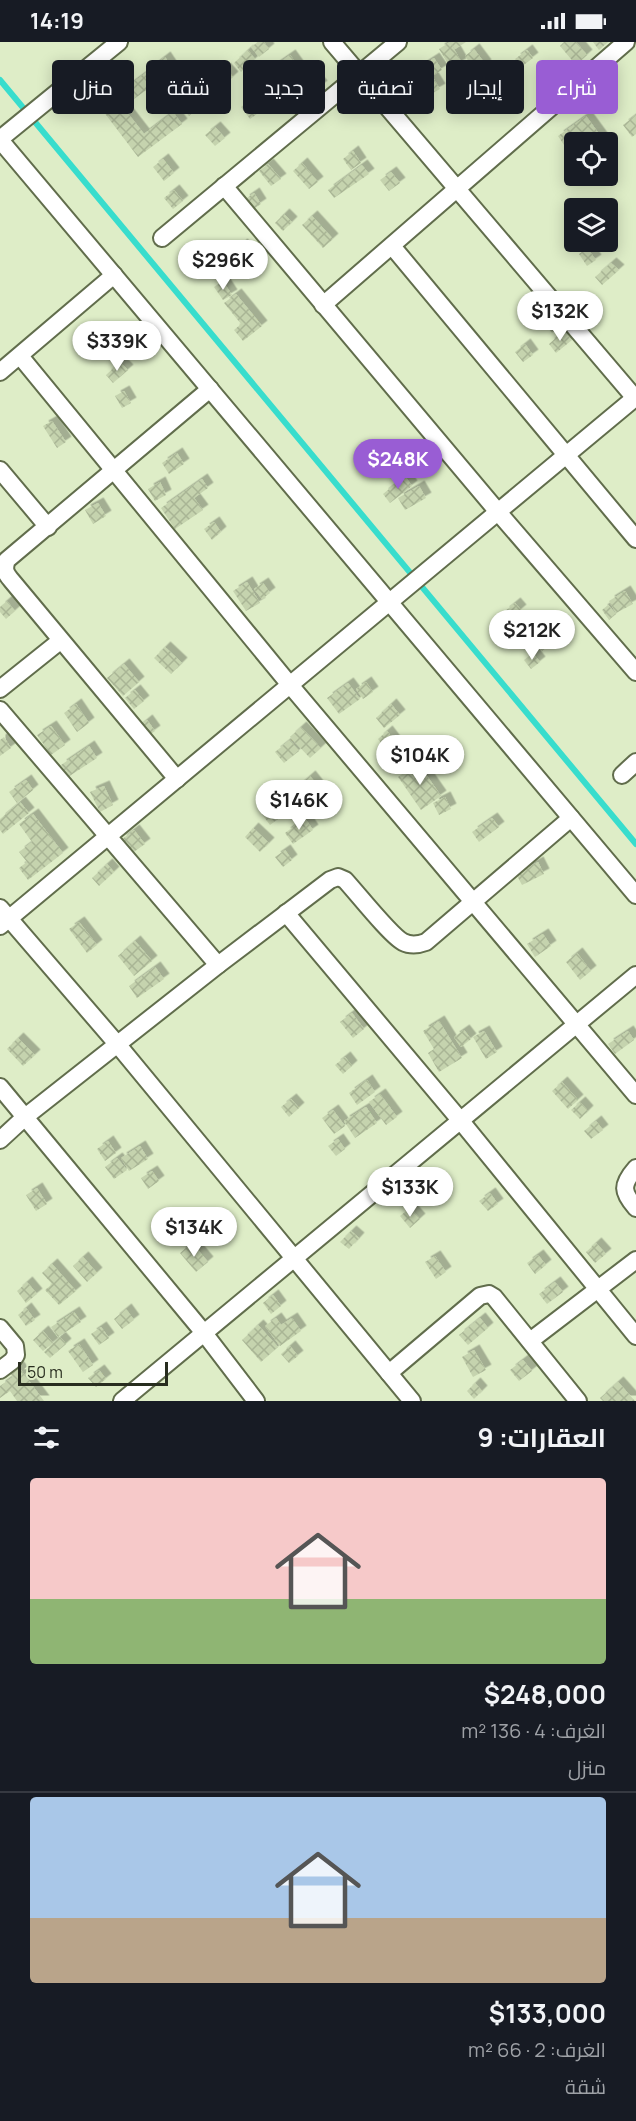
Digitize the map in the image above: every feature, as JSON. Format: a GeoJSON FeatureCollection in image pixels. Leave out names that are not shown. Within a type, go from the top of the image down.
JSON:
{"type":"FeatureCollection","features":[{"type":"Feature","properties":{"kind":"street"},"geometry":{"type":"LineString","coordinates":[[332,42],[347,60]]}},
{"type":"Feature","properties":{"kind":"street"},"geometry":{"type":"LineString","coordinates":[[376,60],[398,42]]}},
{"type":"Feature","properties":{"kind":"street"},"geometry":{"type":"LineString","coordinates":[[323,305],[626,42]]}},
{"type":"Feature","properties":{"kind":"street"},"geometry":{"type":"LineString","coordinates":[[114,43],[0,139],[636,896]]}},
{"type":"Feature","properties":{"kind":"street"},"geometry":{"type":"LineString","coordinates":[[162,238],[337,92]]}},
{"type":"Feature","properties":{"kind":"street"},"geometry":{"type":"LineString","coordinates":[[393,114],[635,397],[107,837],[3,917],[118,1045],[412,1401]]}},
{"type":"Feature","properties":{"kind":"street"},"geometry":{"type":"LineString","coordinates":[[224,186],[498,512],[636,672]]}},
{"type":"Feature","properties":{"kind":"street"},"geometry":{"type":"LineString","coordinates":[[392,246],[636,539]]}},
{"type":"Feature","properties":{"kind":"street"},"geometry":{"type":"LineString","coordinates":[[0,372],[114,275]]}},
{"type":"Feature","properties":{"kind":"street"},"geometry":{"type":"LineString","coordinates":[[20,356],[290,685],[636,1095]]}},
{"type":"Feature","properties":{"kind":"street"},"geometry":{"type":"LineString","coordinates":[[177,779],[60,641],[5,571],[7,560],[210,389]]}},
{"type":"Feature","properties":{"kind":"street"},"geometry":{"type":"LineString","coordinates":[[0,470],[48,526]]}},
{"type":"Feature","properties":{"kind":"street"},"geometry":{"type":"LineString","coordinates":[[0,689],[60,641]]}},
{"type":"Feature","properties":{"kind":"street"},"geometry":{"type":"LineString","coordinates":[[0,710],[218,965]]}},
{"type":"Feature","properties":{"kind":"street"},"geometry":{"type":"LineString","coordinates":[[622,775],[636,762]]}},
{"type":"Feature","properties":{"kind":"street"},"geometry":{"type":"LineString","coordinates":[[0,1140],[25,1117],[330,880],[343,878],[399,940],[412,945],[426,942],[571,818]]}},
{"type":"Feature","properties":{"kind":"street"},"geometry":{"type":"LineString","coordinates":[[286,913],[460,1120],[636,1336]]}},
{"type":"Feature","properties":{"kind":"street"},"geometry":{"type":"LineString","coordinates":[[122,1401],[636,975]]}},
{"type":"Feature","properties":{"kind":"street"},"geometry":{"type":"LineString","coordinates":[[0,1087],[204,1333],[256,1401]]}},
{"type":"Feature","properties":{"kind":"street"},"geometry":{"type":"LineString","coordinates":[[636,1168],[626,1183],[625,1190],[626,1197],[636,1208]]}},
{"type":"Feature","properties":{"kind":"street"},"geometry":{"type":"LineString","coordinates":[[530,1341],[636,1260]]}},
{"type":"Feature","properties":{"kind":"street"},"geometry":{"type":"LineString","coordinates":[[389,1373],[485,1294],[494,1297],[578,1401]]}},
{"type":"Feature","properties":{"kind":"street"},"geometry":{"type":"LineString","coordinates":[[0,1328],[15,1346],[16,1355],[0,1370]]}},
{"type":"Feature","properties":{"kind":"building"},"geometry":{"type":"Polygon","coordinates":[[[258,42],[264,42],[269,49],[259,57],[251,47],[258,42]]]}},
{"type":"Feature","properties":{"kind":"building"},"geometry":{"type":"Polygon","coordinates":[[[450,42],[466,42],[455,49],[450,42]]]}},
{"type":"Feature","properties":{"kind":"building"},"geometry":{"type":"Polygon","coordinates":[[[450,42],[460,60],[446,61],[439,49],[450,42]]]}},
{"type":"Feature","properties":{"kind":"building"},"geometry":{"type":"Polygon","coordinates":[[[564,42],[576,42],[587,55],[582,60],[572,60],[560,46],[564,42]]]}},
{"type":"Feature","properties":{"kind":"building"},"geometry":{"type":"Polygon","coordinates":[[[593,42],[608,42],[599,50],[593,42]]]}},
{"type":"Feature","properties":{"kind":"building"},"geometry":{"type":"Polygon","coordinates":[[[474,49],[482,60],[468,60],[465,56],[474,49]]]}},
{"type":"Feature","properties":{"kind":"building"},"geometry":{"type":"Polygon","coordinates":[[[248,50],[255,59],[243,60],[241,72],[234,63],[248,50]]]}},
{"type":"Feature","properties":{"kind":"building"},"geometry":{"type":"Polygon","coordinates":[[[527,50],[533,58],[524,65],[524,60],[515,59],[527,50]]]}},
{"type":"Feature","properties":{"kind":"building"},"geometry":{"type":"Polygon","coordinates":[[[290,55],[294,60],[283,60],[290,55]]]}},
{"type":"Feature","properties":{"kind":"building"},"geometry":{"type":"Polygon","coordinates":[[[434,58],[442,70],[434,75],[434,60],[431,60],[434,58]]]}},
{"type":"Feature","properties":{"kind":"building"},"geometry":{"type":"Polygon","coordinates":[[[146,73],[146,90],[134,99],[134,82],[146,73]]]}},
{"type":"Feature","properties":{"kind":"building"},"geometry":{"type":"Polygon","coordinates":[[[434,79],[440,89],[434,92],[434,79]]]}},
{"type":"Feature","properties":{"kind":"building"},"geometry":{"type":"Polygon","coordinates":[[[105,114],[128,114],[144,134],[170,114],[174,114],[182,124],[138,157],[105,114]]]}},
{"type":"Feature","properties":{"kind":"building"},"geometry":{"type":"Polygon","coordinates":[[[246,114],[257,114],[250,119],[246,114]]]}},
{"type":"Feature","properties":{"kind":"building"},"geometry":{"type":"Polygon","coordinates":[[[636,115],[636,134],[632,137],[623,125],[636,115]]]}},
{"type":"Feature","properties":{"kind":"building"},"geometry":{"type":"Polygon","coordinates":[[[586,116],[598,132],[564,132],[564,145],[558,136],[586,116]]]}},
{"type":"Feature","properties":{"kind":"building"},"geometry":{"type":"Polygon","coordinates":[[[215,127],[225,138],[215,146],[205,135],[215,127]]]}},
{"type":"Feature","properties":{"kind":"building"},"geometry":{"type":"Polygon","coordinates":[[[353,151],[361,163],[351,170],[343,159],[353,151]]]}},
{"type":"Feature","properties":{"kind":"building"},"geometry":{"type":"Polygon","coordinates":[[[163,159],[174,173],[164,181],[153,167],[163,159]]]}},
{"type":"Feature","properties":{"kind":"building"},"geometry":{"type":"Polygon","coordinates":[[[302,163],[318,182],[309,189],[293,171],[302,163]]]}},
{"type":"Feature","properties":{"kind":"building"},"geometry":{"type":"Polygon","coordinates":[[[268,164],[281,179],[271,186],[259,171],[268,164]]]}},
{"type":"Feature","properties":{"kind":"building"},"geometry":{"type":"Polygon","coordinates":[[[362,165],[369,174],[334,198],[328,190],[362,165]]]}},
{"type":"Feature","properties":{"kind":"building"},"geometry":{"type":"Polygon","coordinates":[[[391,172],[400,183],[389,191],[380,180],[391,172]]]}},
{"type":"Feature","properties":{"kind":"building"},"geometry":{"type":"Polygon","coordinates":[[[174,190],[183,201],[173,209],[164,198],[174,190]]]}},
{"type":"Feature","properties":{"kind":"building"},"geometry":{"type":"Polygon","coordinates":[[[254,193],[261,204],[252,210],[244,200],[254,193]]]}},
{"type":"Feature","properties":{"kind":"building"},"geometry":{"type":"Polygon","coordinates":[[[284,214],[292,222],[283,231],[275,223],[284,214]]]}},
{"type":"Feature","properties":{"kind":"building"},"geometry":{"type":"Polygon","coordinates":[[[312,216],[333,239],[323,248],[302,225],[312,216]]]}},
{"type":"Feature","properties":{"kind":"building"},"geometry":{"type":"Polygon","coordinates":[[[242,244],[252,255],[237,268],[228,258],[242,244]]]}},
{"type":"Feature","properties":{"kind":"building"},"geometry":{"type":"Polygon","coordinates":[[[590,252],[596,260],[587,266],[579,254],[590,252]]]}},
{"type":"Feature","properties":{"kind":"building"},"geometry":{"type":"Polygon","coordinates":[[[611,263],[619,270],[602,285],[595,277],[611,263]]]}},
{"type":"Feature","properties":{"kind":"building"},"geometry":{"type":"Polygon","coordinates":[[[223,281],[232,295],[223,300],[214,287],[223,281]]]}},
{"type":"Feature","properties":{"kind":"building"},"geometry":{"type":"Polygon","coordinates":[[[236,294],[262,326],[243,341],[234,330],[241,324],[224,303],[236,294]]]}},
{"type":"Feature","properties":{"kind":"building"},"geometry":{"type":"Polygon","coordinates":[[[528,297],[536,307],[527,315],[519,305],[528,297]]]}},
{"type":"Feature","properties":{"kind":"building"},"geometry":{"type":"Polygon","coordinates":[[[553,314],[562,326],[552,333],[543,322],[553,314]]]}},
{"type":"Feature","properties":{"kind":"building"},"geometry":{"type":"Polygon","coordinates":[[[564,331],[572,340],[556,353],[549,344],[564,331]]]}},
{"type":"Feature","properties":{"kind":"building"},"geometry":{"type":"Polygon","coordinates":[[[525,344],[533,355],[523,362],[515,352],[525,344]]]}},
{"type":"Feature","properties":{"kind":"building"},"geometry":{"type":"Polygon","coordinates":[[[120,362],[128,370],[113,383],[106,375],[120,362]]]}},
{"type":"Feature","properties":{"kind":"building"},"geometry":{"type":"Polygon","coordinates":[[[124,391],[131,403],[122,408],[115,396],[124,391]]]}},
{"type":"Feature","properties":{"kind":"building"},"geometry":{"type":"Polygon","coordinates":[[[52,421],[66,442],[57,448],[43,426],[52,421]]]}},
{"type":"Feature","properties":{"kind":"building"},"geometry":{"type":"Polygon","coordinates":[[[177,453],[184,464],[169,474],[162,463],[177,453]]]}},
{"type":"Feature","properties":{"kind":"building"},"geometry":{"type":"Polygon","coordinates":[[[405,476],[412,486],[390,503],[383,494],[405,476]]]}},
{"type":"Feature","properties":{"kind":"building"},"geometry":{"type":"Polygon","coordinates":[[[202,479],[208,488],[194,498],[203,510],[175,529],[161,508],[202,479]]]}},
{"type":"Feature","properties":{"kind":"building"},"geometry":{"type":"Polygon","coordinates":[[[160,482],[166,495],[155,501],[148,489],[160,482]]]}},
{"type":"Feature","properties":{"kind":"building"},"geometry":{"type":"Polygon","coordinates":[[[419,486],[426,498],[405,510],[398,498],[419,486]]]}},
{"type":"Feature","properties":{"kind":"building"},"geometry":{"type":"Polygon","coordinates":[[[98,503],[106,516],[93,524],[85,510],[98,503]]]}},
{"type":"Feature","properties":{"kind":"building"},"geometry":{"type":"Polygon","coordinates":[[[214,522],[221,532],[212,540],[204,529],[214,522]]]}},
{"type":"Feature","properties":{"kind":"building"},"geometry":{"type":"Polygon","coordinates":[[[247,582],[260,603],[246,611],[233,591],[247,582]]]}},
{"type":"Feature","properties":{"kind":"building"},"geometry":{"type":"Polygon","coordinates":[[[263,583],[270,593],[262,599],[254,589],[263,583]]]}},
{"type":"Feature","properties":{"kind":"building"},"geometry":{"type":"Polygon","coordinates":[[[625,591],[633,604],[616,613],[609,601],[625,591]]]}},
{"type":"Feature","properties":{"kind":"building"},"geometry":{"type":"Polygon","coordinates":[[[7,601],[15,611],[6,619],[0,612],[0,607],[7,601]]]}},
{"type":"Feature","properties":{"kind":"building"},"geometry":{"type":"Polygon","coordinates":[[[515,603],[521,610],[510,619],[504,612],[515,603]]]}},
{"type":"Feature","properties":{"kind":"building"},"geometry":{"type":"Polygon","coordinates":[[[608,605],[616,614],[609,620],[602,610],[608,605]]]}},
{"type":"Feature","properties":{"kind":"building"},"geometry":{"type":"Polygon","coordinates":[[[535,625],[550,644],[542,651],[526,631],[535,625]]]}},
{"type":"Feature","properties":{"kind":"building"},"geometry":{"type":"Polygon","coordinates":[[[165,647],[182,663],[171,674],[154,658],[165,647]]]}},
{"type":"Feature","properties":{"kind":"building"},"geometry":{"type":"Polygon","coordinates":[[[533,653],[540,662],[531,669],[524,660],[533,653]]]}},
{"type":"Feature","properties":{"kind":"building"},"geometry":{"type":"Polygon","coordinates":[[[124,664],[139,682],[123,696],[107,678],[124,664]]]}},
{"type":"Feature","properties":{"kind":"building"},"geometry":{"type":"Polygon","coordinates":[[[366,682],[373,692],[363,699],[356,689],[366,682]]]}},
{"type":"Feature","properties":{"kind":"building"},"geometry":{"type":"Polygon","coordinates":[[[348,683],[360,699],[339,714],[327,698],[348,683]]]}},
{"type":"Feature","properties":{"kind":"building"},"geometry":{"type":"Polygon","coordinates":[[[135,690],[144,701],[134,709],[125,698],[135,690]]]}},
{"type":"Feature","properties":{"kind":"building"},"geometry":{"type":"Polygon","coordinates":[[[76,704],[89,723],[77,732],[64,713],[76,704]]]}},
{"type":"Feature","properties":{"kind":"building"},"geometry":{"type":"Polygon","coordinates":[[[391,704],[400,715],[384,728],[376,718],[391,704]]]}},
{"type":"Feature","properties":{"kind":"building"},"geometry":{"type":"Polygon","coordinates":[[[147,720],[155,731],[144,739],[136,729],[147,720]]]}},
{"type":"Feature","properties":{"kind":"building"},"geometry":{"type":"Polygon","coordinates":[[[51,726],[65,745],[51,755],[37,735],[51,726]]]}},
{"type":"Feature","properties":{"kind":"building"},"geometry":{"type":"Polygon","coordinates":[[[301,727],[321,748],[310,758],[290,737],[301,727]]]}},
{"type":"Feature","properties":{"kind":"building"},"geometry":{"type":"Polygon","coordinates":[[[387,731],[397,744],[388,752],[378,739],[387,731]]]}},
{"type":"Feature","properties":{"kind":"building"},"geometry":{"type":"Polygon","coordinates":[[[4,737],[11,748],[0,756],[0,740],[4,737]]]}},
{"type":"Feature","properties":{"kind":"building"},"geometry":{"type":"Polygon","coordinates":[[[290,740],[299,751],[284,763],[275,752],[290,740]]]}},
{"type":"Feature","properties":{"kind":"building"},"geometry":{"type":"Polygon","coordinates":[[[89,746],[97,758],[68,777],[61,765],[89,746]]]}},
{"type":"Feature","properties":{"kind":"building"},"geometry":{"type":"Polygon","coordinates":[[[418,763],[441,796],[421,810],[398,777],[418,763]]]}},
{"type":"Feature","properties":{"kind":"building"},"geometry":{"type":"Polygon","coordinates":[[[310,776],[318,786],[304,797],[315,810],[306,818],[287,796],[310,776]]]}},
{"type":"Feature","properties":{"kind":"building"},"geometry":{"type":"Polygon","coordinates":[[[26,780],[33,790],[17,803],[9,792],[26,780]]]}},
{"type":"Feature","properties":{"kind":"building"},"geometry":{"type":"Polygon","coordinates":[[[104,786],[113,805],[100,812],[90,792],[104,786]]]}},
{"type":"Feature","properties":{"kind":"building"},"geometry":{"type":"Polygon","coordinates":[[[328,797],[336,807],[326,815],[317,804],[328,797]]]}},
{"type":"Feature","properties":{"kind":"building"},"geometry":{"type":"Polygon","coordinates":[[[445,797],[451,809],[439,815],[433,803],[445,797]]]}},
{"type":"Feature","properties":{"kind":"building"},"geometry":{"type":"Polygon","coordinates":[[[20,802],[29,813],[3,834],[0,830],[0,819],[20,802]]]}},
{"type":"Feature","properties":{"kind":"building"},"geometry":{"type":"Polygon","coordinates":[[[277,802],[285,814],[270,825],[261,813],[277,802]]]}},
{"type":"Feature","properties":{"kind":"building"},"geometry":{"type":"Polygon","coordinates":[[[33,814],[63,853],[28,880],[19,868],[27,862],[19,852],[32,842],[19,824],[33,814]]]}},
{"type":"Feature","properties":{"kind":"building"},"geometry":{"type":"Polygon","coordinates":[[[305,818],[313,830],[293,844],[285,833],[305,818]]]}},
{"type":"Feature","properties":{"kind":"building"},"geometry":{"type":"Polygon","coordinates":[[[492,818],[499,827],[479,842],[472,832],[492,818]]]}},
{"type":"Feature","properties":{"kind":"building"},"geometry":{"type":"Polygon","coordinates":[[[253,828],[269,843],[260,852],[245,837],[253,828]]]}},
{"type":"Feature","properties":{"kind":"building"},"geometry":{"type":"Polygon","coordinates":[[[134,830],[145,844],[131,854],[121,840],[134,830]]]}},
{"type":"Feature","properties":{"kind":"building"},"geometry":{"type":"Polygon","coordinates":[[[285,850],[292,860],[283,867],[275,857],[285,850]]]}},
{"type":"Feature","properties":{"kind":"building"},"geometry":{"type":"Polygon","coordinates":[[[538,862],[544,874],[522,885],[516,874],[538,862]]]}},
{"type":"Feature","properties":{"kind":"building"},"geometry":{"type":"Polygon","coordinates":[[[107,864],[114,872],[99,886],[92,878],[107,864]]]}},
{"type":"Feature","properties":{"kind":"building"},"geometry":{"type":"Polygon","coordinates":[[[79,922],[97,945],[87,953],[69,929],[79,922]]]}},
{"type":"Feature","properties":{"kind":"building"},"geometry":{"type":"Polygon","coordinates":[[[543,934],[551,946],[535,957],[527,944],[543,934]]]}},
{"type":"Feature","properties":{"kind":"building"},"geometry":{"type":"Polygon","coordinates":[[[135,941],[152,961],[134,976],[118,956],[135,941]]]}},
{"type":"Feature","properties":{"kind":"building"},"geometry":{"type":"Polygon","coordinates":[[[577,953],[591,971],[580,980],[566,962],[577,953]]]}},
{"type":"Feature","properties":{"kind":"building"},"geometry":{"type":"Polygon","coordinates":[[[155,967],[164,979],[137,998],[129,986],[155,967]]]}},
{"type":"Feature","properties":{"kind":"building"},"geometry":{"type":"Polygon","coordinates":[[[352,1013],[364,1029],[353,1038],[340,1022],[352,1013]]]}},
{"type":"Feature","properties":{"kind":"building"},"geometry":{"type":"Polygon","coordinates":[[[439,1021],[462,1058],[439,1072],[428,1053],[434,1049],[423,1031],[439,1021]]]}},
{"type":"Feature","properties":{"kind":"building"},"geometry":{"type":"Polygon","coordinates":[[[464,1030],[471,1039],[461,1047],[454,1037],[464,1030]]]}},
{"type":"Feature","properties":{"kind":"building"},"geometry":{"type":"Polygon","coordinates":[[[484,1031],[497,1052],[486,1059],[473,1037],[484,1031]]]}},
{"type":"Feature","properties":{"kind":"building"},"geometry":{"type":"Polygon","coordinates":[[[628,1031],[634,1040],[615,1054],[608,1044],[628,1031]]]}},
{"type":"Feature","properties":{"kind":"building"},"geometry":{"type":"Polygon","coordinates":[[[18,1038],[35,1055],[23,1066],[7,1049],[18,1038]]]}},
{"type":"Feature","properties":{"kind":"building"},"geometry":{"type":"Polygon","coordinates":[[[345,1057],[352,1066],[343,1074],[335,1065],[345,1057]]]}},
{"type":"Feature","properties":{"kind":"building"},"geometry":{"type":"Polygon","coordinates":[[[367,1080],[375,1092],[357,1105],[349,1093],[367,1080]]]}},
{"type":"Feature","properties":{"kind":"building"},"geometry":{"type":"Polygon","coordinates":[[[562,1082],[578,1100],[568,1109],[552,1091],[562,1082]]]}},
{"type":"Feature","properties":{"kind":"building"},"geometry":{"type":"Polygon","coordinates":[[[380,1094],[397,1117],[386,1125],[369,1102],[380,1094]]]}},
{"type":"Feature","properties":{"kind":"building"},"geometry":{"type":"Polygon","coordinates":[[[291,1099],[299,1108],[289,1117],[281,1107],[291,1099]]]}},
{"type":"Feature","properties":{"kind":"building"},"geometry":{"type":"Polygon","coordinates":[[[580,1102],[588,1111],[580,1119],[571,1110],[580,1102]]]}},
{"type":"Feature","properties":{"kind":"building"},"geometry":{"type":"Polygon","coordinates":[[[366,1107],[377,1123],[355,1138],[344,1121],[366,1107]]]}},
{"type":"Feature","properties":{"kind":"building"},"geometry":{"type":"Polygon","coordinates":[[[333,1110],[345,1126],[334,1134],[322,1118],[333,1110]]]}},
{"type":"Feature","properties":{"kind":"building"},"geometry":{"type":"Polygon","coordinates":[[[596,1121],[603,1130],[591,1139],[584,1131],[596,1121]]]}},
{"type":"Feature","properties":{"kind":"building"},"geometry":{"type":"Polygon","coordinates":[[[338,1139],[345,1149],[336,1156],[328,1146],[338,1139]]]}},
{"type":"Feature","properties":{"kind":"building"},"geometry":{"type":"Polygon","coordinates":[[[108,1141],[116,1153],[105,1161],[97,1149],[108,1141]]]}},
{"type":"Feature","properties":{"kind":"building"},"geometry":{"type":"Polygon","coordinates":[[[140,1146],[148,1159],[129,1171],[121,1158],[140,1146]]]}},
{"type":"Feature","properties":{"kind":"building"},"geometry":{"type":"Polygon","coordinates":[[[117,1158],[127,1170],[114,1179],[105,1167],[117,1158]]]}},
{"type":"Feature","properties":{"kind":"building"},"geometry":{"type":"Polygon","coordinates":[[[152,1171],[159,1181],[148,1189],[141,1178],[152,1171]]]}},
{"type":"Feature","properties":{"kind":"building"},"geometry":{"type":"Polygon","coordinates":[[[37,1188],[47,1204],[36,1211],[26,1195],[37,1188]]]}},
{"type":"Feature","properties":{"kind":"building"},"geometry":{"type":"Polygon","coordinates":[[[490,1193],[498,1204],[488,1211],[479,1201],[490,1193]]]}},
{"type":"Feature","properties":{"kind":"building"},"geometry":{"type":"Polygon","coordinates":[[[410,1208],[420,1219],[410,1228],[400,1216],[410,1208]]]}},
{"type":"Feature","properties":{"kind":"building"},"geometry":{"type":"Polygon","coordinates":[[[351,1231],[359,1238],[349,1249],[340,1242],[351,1231]]]}},
{"type":"Feature","properties":{"kind":"building"},"geometry":{"type":"Polygon","coordinates":[[[192,1243],[208,1262],[196,1272],[180,1253],[192,1243]]]}},
{"type":"Feature","properties":{"kind":"building"},"geometry":{"type":"Polygon","coordinates":[[[596,1243],[606,1254],[595,1263],[586,1252],[596,1243]]]}},
{"type":"Feature","properties":{"kind":"building"},"geometry":{"type":"Polygon","coordinates":[[[538,1255],[546,1265],[535,1274],[527,1263],[538,1255]]]}},
{"type":"Feature","properties":{"kind":"building"},"geometry":{"type":"Polygon","coordinates":[[[435,1256],[446,1272],[436,1279],[425,1262],[435,1256]]]}},
{"type":"Feature","properties":{"kind":"building"},"geometry":{"type":"Polygon","coordinates":[[[83,1257],[97,1273],[87,1282],[73,1266],[83,1257]]]}},
{"type":"Feature","properties":{"kind":"building"},"geometry":{"type":"Polygon","coordinates":[[[52,1264],[76,1291],[59,1305],[45,1290],[52,1284],[42,1273],[52,1264]]]}},
{"type":"Feature","properties":{"kind":"building"},"geometry":{"type":"Polygon","coordinates":[[[27,1282],[37,1294],[26,1303],[17,1291],[27,1282]]]}},
{"type":"Feature","properties":{"kind":"building"},"geometry":{"type":"Polygon","coordinates":[[[555,1282],[563,1292],[547,1304],[539,1294],[555,1282]]]}},
{"type":"Feature","properties":{"kind":"building"},"geometry":{"type":"Polygon","coordinates":[[[273,1295],[281,1306],[271,1314],[263,1303],[273,1295]]]}},
{"type":"Feature","properties":{"kind":"building"},"geometry":{"type":"Polygon","coordinates":[[[26,1308],[35,1320],[26,1326],[18,1315],[26,1308]]]}},
{"type":"Feature","properties":{"kind":"building"},"geometry":{"type":"Polygon","coordinates":[[[126,1309],[134,1320],[122,1329],[114,1319],[126,1309]]]}},
{"type":"Feature","properties":{"kind":"building"},"geometry":{"type":"Polygon","coordinates":[[[74,1312],[81,1322],[58,1337],[51,1327],[74,1312]]]}},
{"type":"Feature","properties":{"kind":"building"},"geometry":{"type":"Polygon","coordinates":[[[276,1318],[281,1325],[292,1318],[301,1331],[280,1346],[265,1326],[276,1318]]]}},
{"type":"Feature","properties":{"kind":"building"},"geometry":{"type":"Polygon","coordinates":[[[480,1318],[488,1328],[468,1345],[459,1335],[480,1318]]]}},
{"type":"Feature","properties":{"kind":"building"},"geometry":{"type":"Polygon","coordinates":[[[258,1325],[278,1347],[261,1362],[242,1340],[258,1325]]]}},
{"type":"Feature","properties":{"kind":"building"},"geometry":{"type":"Polygon","coordinates":[[[101,1327],[109,1338],[99,1345],[91,1334],[101,1327]]]}},
{"type":"Feature","properties":{"kind":"building"},"geometry":{"type":"Polygon","coordinates":[[[43,1331],[53,1343],[43,1351],[33,1340],[43,1331]]]}},
{"type":"Feature","properties":{"kind":"building"},"geometry":{"type":"Polygon","coordinates":[[[60,1337],[66,1344],[50,1358],[44,1352],[60,1337]]]}},
{"type":"Feature","properties":{"kind":"building"},"geometry":{"type":"Polygon","coordinates":[[[79,1344],[93,1365],[83,1372],[68,1351],[79,1344]]]}},
{"type":"Feature","properties":{"kind":"building"},"geometry":{"type":"Polygon","coordinates":[[[290,1346],[298,1356],[289,1363],[281,1354],[290,1346]]]}},
{"type":"Feature","properties":{"kind":"building"},"geometry":{"type":"Polygon","coordinates":[[[474,1350],[486,1370],[473,1377],[462,1357],[474,1350]]]}},
{"type":"Feature","properties":{"kind":"building"},"geometry":{"type":"Polygon","coordinates":[[[523,1360],[532,1371],[519,1381],[510,1370],[523,1360]]]}},
{"type":"Feature","properties":{"kind":"building"},"geometry":{"type":"Polygon","coordinates":[[[14,1361],[44,1401],[17,1401],[10,1391],[0,1398],[0,1386],[13,1377],[6,1367],[14,1361]]]}},
{"type":"Feature","properties":{"kind":"building"},"geometry":{"type":"Polygon","coordinates":[[[99,1370],[106,1379],[96,1387],[88,1378],[99,1370]]]}},
{"type":"Feature","properties":{"kind":"building"},"geometry":{"type":"Polygon","coordinates":[[[618,1382],[635,1401],[603,1401],[600,1398],[618,1382]]]}},
{"type":"Feature","properties":{"kind":"building"},"geometry":{"type":"Polygon","coordinates":[[[475,1383],[482,1391],[474,1399],[467,1391],[475,1383]]]}},
{"type":"Feature","properties":{"kind":"waterway"},"geometry":{"type":"LineString","coordinates":[[0,80],[636,844]]}}]}
